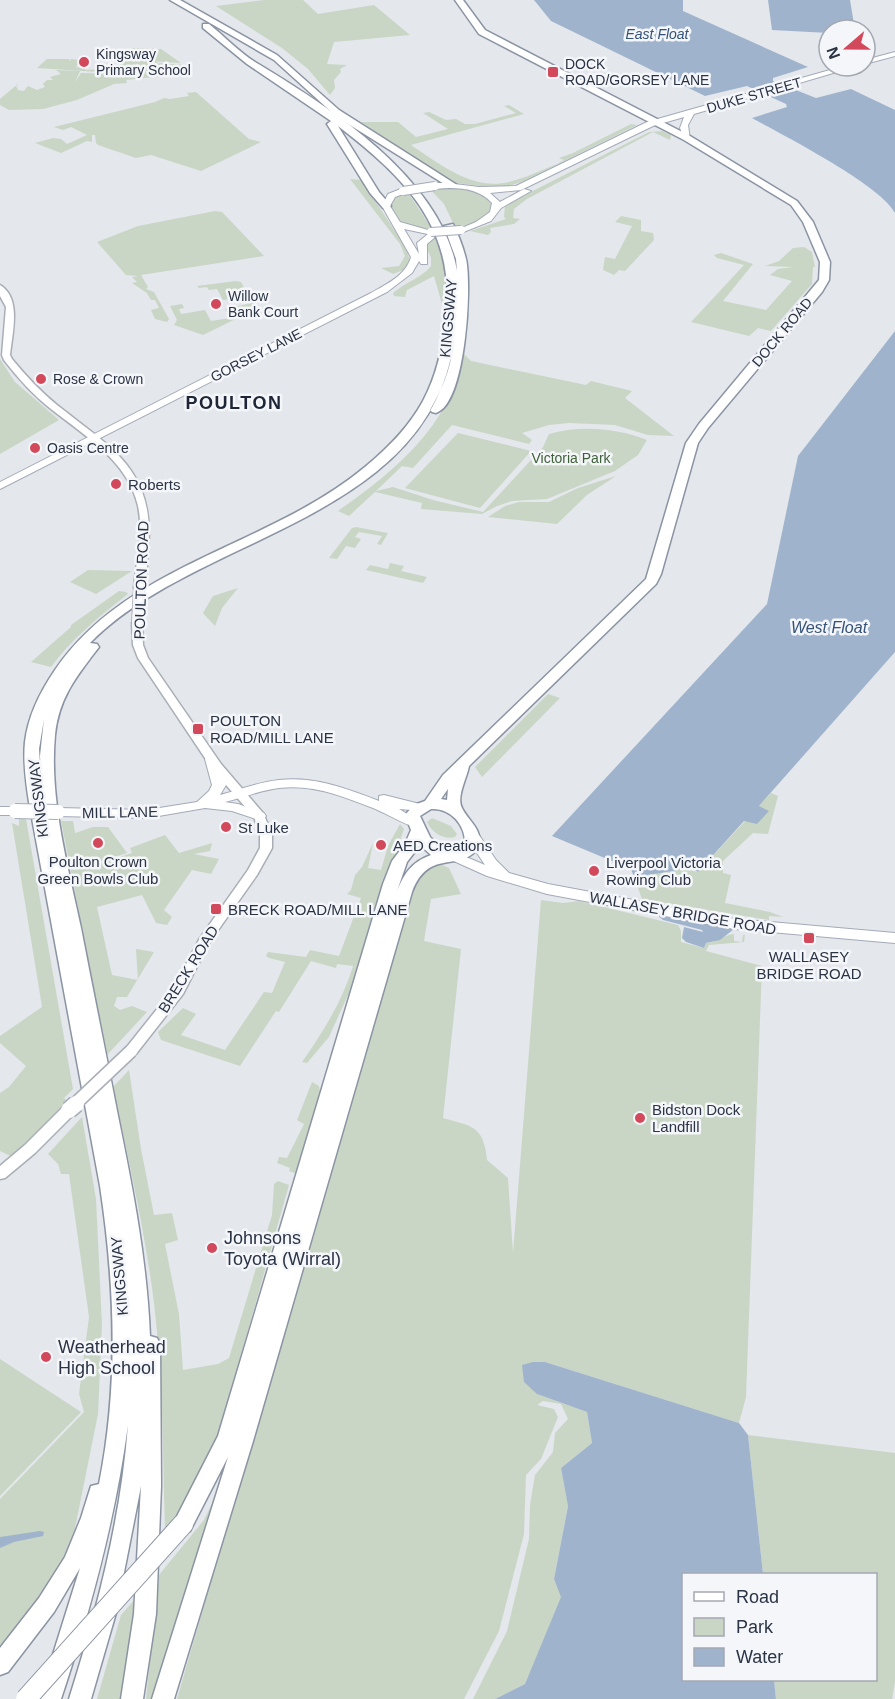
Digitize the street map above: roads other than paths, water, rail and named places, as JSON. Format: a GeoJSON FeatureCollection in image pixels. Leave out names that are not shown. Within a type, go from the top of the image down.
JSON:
{"type":"FeatureCollection","features":[{"type":"Feature","properties":{"kind":"highway","name":"KINGSWAY"},"geometry":{"type":"LineString","coordinates":[[80,1699],[118,1558],[139,1404],[141,1344],[137,1264],[54,831],[46,770],[47,730],[61,690],[72,672],[86,652],[121,619],[170,587],[303,524],[351,495],[397,459],[418,436],[450,386],[457,361],[464,288],[461,259],[454,238],[447,223],[420,184],[327,110],[252,63],[196,17],[166,0]]}},
{"type":"Feature","properties":{"kind":"highway","name":"KINGSWAY"},"geometry":{"type":"LineString","coordinates":[[50,1699],[76,1626],[97,1548],[113,1471],[122,1396],[124,1336],[118,1252],[107,1176],[41,832],[33,775],[32,746],[39,714],[48,692],[71,655],[91,633],[130,603],[153,589],[315,509],[367,473],[394,448],[416,423],[440,381],[446,359],[453,285],[444,238],[427,208],[402,177],[327,110],[276,58],[174,0]]}},
{"type":"Feature","properties":{"kind":"highway","name":"DOCK ROAD"},"geometry":{"type":"LineString","coordinates":[[424,806],[448,778],[651,581],[655,574],[692,443],[703,426],[824,280],[825,262],[819,242],[803,213],[775,189],[660,123],[482,32],[459,0]]}},
{"type":"Feature","properties":{"kind":"highway"},"geometry":{"type":"LineString","coordinates":[[327,110],[452,186]]}},
{"type":"Feature","properties":{"kind":"highway"},"geometry":{"type":"LineString","coordinates":[[327,110],[386,206]]}},
{"type":"Feature","properties":{"kind":"highway","name":"DOCK ROAD"},"geometry":{"type":"LineString","coordinates":[[454,809],[454,792],[463,764]]}},
{"type":"Feature","properties":{"kind":"highway"},"geometry":{"type":"LineString","coordinates":[[163,1699],[243,1441],[407,885],[417,867],[468,850],[472,847],[474,838],[454,809],[442,804],[424,806],[412,815],[417,827],[429,847],[449,856]]}},
{"type":"Feature","properties":{"kind":"highway"},"geometry":{"type":"LineString","coordinates":[[27,1699],[183,1524],[228,1437],[391,884],[400,861],[412,846],[417,827]]}},
{"type":"Feature","properties":{"kind":"highway"},"geometry":{"type":"LineString","coordinates":[[0,1665],[64,1581],[83,1544],[94,1508],[104,1461],[112,1394],[118,1252]]}},
{"type":"Feature","properties":{"kind":"highway"},"geometry":{"type":"LineString","coordinates":[[132,1699],[145,1614],[151,1486],[151,1350],[137,1264]]}},
{"type":"Feature","properties":{"kind":"main road"},"geometry":{"type":"LineString","coordinates":[[877,59],[895,54]]}},
{"type":"Feature","properties":{"kind":"main road","name":"DUKE STREET"},"geometry":{"type":"LineString","coordinates":[[660,123],[817,77]]}},
{"type":"Feature","properties":{"kind":"main road"},"geometry":{"type":"LineString","coordinates":[[660,123],[646,128],[518,188],[477,190],[435,186],[392,195],[386,202],[386,206],[397,224],[412,230],[431,234],[461,230],[487,222],[495,214],[497,207],[646,128],[682,135],[685,120],[690,114]]}},
{"type":"Feature","properties":{"kind":"main road","name":"DUKE STREET"},"geometry":{"type":"LineString","coordinates":[[660,123],[690,114]]}},
{"type":"Feature","properties":{"kind":"main road"},"geometry":{"type":"LineString","coordinates":[[646,128],[644,115],[674,117]]}},
{"type":"Feature","properties":{"kind":"main road"},"geometry":{"type":"LineString","coordinates":[[477,190],[490,196],[497,207]]}},
{"type":"Feature","properties":{"kind":"main road","name":"GORSEY LANE"},"geometry":{"type":"LineString","coordinates":[[387,287],[408,273],[416,261],[415,253],[397,224]]}},
{"type":"Feature","properties":{"kind":"main road","name":"GORSEY LANE"},"geometry":{"type":"LineString","coordinates":[[0,486],[387,287],[417,275],[425,261],[422,243],[431,234]]}},
{"type":"Feature","properties":{"kind":"main road","name":"POULTON ROAD"},"geometry":{"type":"LineString","coordinates":[[0,288],[10,307],[6,355],[8,360],[39,394],[119,462],[139,491],[144,527],[137,623],[138,645],[143,658],[211,759],[238,794]]}},
{"type":"Feature","properties":{"kind":"main road"},"geometry":{"type":"LineString","coordinates":[[196,806],[214,794],[219,786],[211,759]]}},
{"type":"Feature","properties":{"kind":"main road"},"geometry":{"type":"LineString","coordinates":[[238,794],[247,785],[278,777],[317,776],[400,805],[424,806]]}},
{"type":"Feature","properties":{"kind":"main road"},"geometry":{"type":"LineString","coordinates":[[238,794],[277,784],[319,784],[342,790],[402,815],[417,827]]}},
{"type":"Feature","properties":{"kind":"main road","name":"MILL LANE"},"geometry":{"type":"LineString","coordinates":[[0,811],[147,814],[196,806],[238,794]]}},
{"type":"Feature","properties":{"kind":"main road","name":"BRECK ROAD"},"geometry":{"type":"LineString","coordinates":[[0,1174],[30,1149],[131,1051],[178,991],[214,925],[266,848],[266,834],[259,816],[238,794]]}},
{"type":"Feature","properties":{"kind":"main road"},"geometry":{"type":"LineString","coordinates":[[196,806],[233,807],[259,816]]}},
{"type":"Feature","properties":{"kind":"main road"},"geometry":{"type":"LineString","coordinates":[[474,838],[491,863],[508,878]]}},
{"type":"Feature","properties":{"kind":"main road","name":"WALLASEY BRIDGE ROAD"},"geometry":{"type":"LineString","coordinates":[[449,856],[508,878],[547,889],[735,924],[895,938]]}},
{"type":"Feature","properties":{"kind":"water","name":"East Float"},"geometry":{"type":"Polygon","coordinates":[[[534,0],[683,0],[683,11],[808,67],[773,78],[773,81],[816,98],[851,89],[895,110],[895,213],[886,202],[852,175],[752,118],[787,107],[786,104],[747,86],[705,96],[551,21],[534,0]]]}},
{"type":"Feature","properties":{"kind":"water"},"geometry":{"type":"Polygon","coordinates":[[[768,0],[850,0],[853,18],[817,18],[817,32],[772,30],[768,0]]]}},
{"type":"Feature","properties":{"kind":"water","name":"West Float"},"geometry":{"type":"Polygon","coordinates":[[[895,331],[895,652],[759,806],[769,811],[757,824],[744,821],[698,872],[692,868],[634,877],[631,869],[552,836],[767,604],[798,456],[895,331]]]}},
{"type":"Feature","properties":{"kind":"water"},"geometry":{"type":"Polygon","coordinates":[[[657,915],[734,929],[720,940],[706,943],[704,948],[686,942],[682,938],[684,927],[703,932],[702,930],[663,920],[657,915]]]}},
{"type":"Feature","properties":{"kind":"water"},"geometry":{"type":"Polygon","coordinates":[[[545,1362],[739,1423],[748,1435],[763,1573],[682,1573],[682,1681],[774,1681],[776,1699],[495,1699],[525,1684],[561,1597],[554,1579],[568,1506],[561,1468],[592,1443],[587,1412],[537,1394],[524,1382],[522,1365],[545,1362]]]}},
{"type":"Feature","properties":{"kind":"water"},"geometry":{"type":"Polygon","coordinates":[[[44,1532],[43,1536],[14,1542],[0,1548],[0,1537],[44,1532]]]}},
{"type":"Feature","properties":{"kind":"place","name":"Kingsway Primary School"},"geometry":{"type":"Point","coordinates":[84,62]}},
{"type":"Feature","properties":{"kind":"place","name":"DOCK ROAD/GORSEY LANE"},"geometry":{"type":"Point","coordinates":[553,72]}},
{"type":"Feature","properties":{"kind":"place","name":"Willow Bank Court"},"geometry":{"type":"Point","coordinates":[216,304]}},
{"type":"Feature","properties":{"kind":"place","name":"Rose & Crown"},"geometry":{"type":"Point","coordinates":[41,379]}},
{"type":"Feature","properties":{"kind":"place","name":"Oasis Centre"},"geometry":{"type":"Point","coordinates":[35,448]}},
{"type":"Feature","properties":{"kind":"place","name":"Roberts"},"geometry":{"type":"Point","coordinates":[116,484]}},
{"type":"Feature","properties":{"kind":"place","name":"POULTON ROAD/MILL LANE"},"geometry":{"type":"Point","coordinates":[198,729]}},
{"type":"Feature","properties":{"kind":"place","name":"St Luke"},"geometry":{"type":"Point","coordinates":[226,827]}},
{"type":"Feature","properties":{"kind":"place","name":"Poulton Crown Green Bowls Club"},"geometry":{"type":"Point","coordinates":[98,843]}},
{"type":"Feature","properties":{"kind":"place","name":"AED Creations"},"geometry":{"type":"Point","coordinates":[381,845]}},
{"type":"Feature","properties":{"kind":"place","name":"Liverpool Victoria Rowing Club"},"geometry":{"type":"Point","coordinates":[594,871]}},
{"type":"Feature","properties":{"kind":"place","name":"BRECK ROAD/MILL LANE"},"geometry":{"type":"Point","coordinates":[216,909]}},
{"type":"Feature","properties":{"kind":"place","name":"WALLASEY BRIDGE ROAD"},"geometry":{"type":"Point","coordinates":[809,938]}},
{"type":"Feature","properties":{"kind":"place","name":"Bidston Dock Landfill"},"geometry":{"type":"Point","coordinates":[640,1118]}},
{"type":"Feature","properties":{"kind":"place","name":"Johnsons Toyota (Wirral)"},"geometry":{"type":"Point","coordinates":[212,1248]}},
{"type":"Feature","properties":{"kind":"place","name":"Weatherhead High School"},"geometry":{"type":"Point","coordinates":[46,1357]}},
{"type":"Feature","properties":{"kind":"district","name":"POULTON"},"geometry":{"type":"Point","coordinates":[234,403]}},
{"type":"Feature","properties":{"kind":"park label","name":"Victoria Park"},"geometry":{"type":"Point","coordinates":[571,458]}}]}
